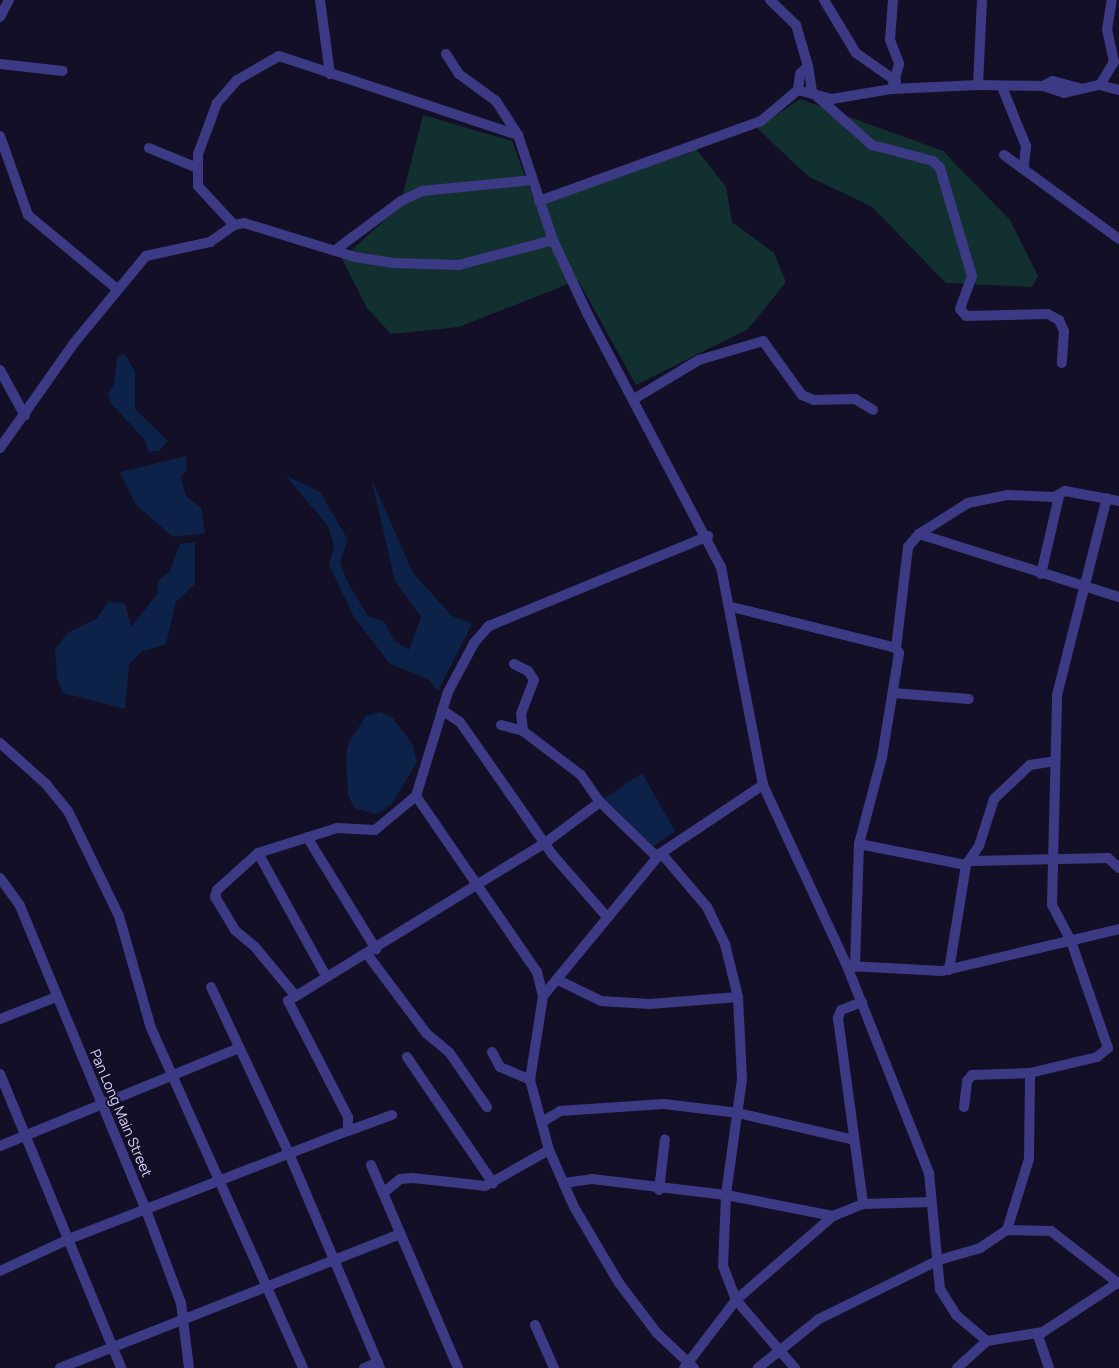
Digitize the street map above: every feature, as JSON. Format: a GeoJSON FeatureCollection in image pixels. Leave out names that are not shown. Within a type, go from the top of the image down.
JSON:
{"type":"FeatureCollection","features":[{"type":"Feature","properties":{"kind":"street"},"geometry":{"type":"LineString","coordinates":[[0,17],[9,0]]}},
{"type":"Feature","properties":{"kind":"street"},"geometry":{"type":"LineString","coordinates":[[320,0],[330,74]]}},
{"type":"Feature","properties":{"kind":"street"},"geometry":{"type":"LineString","coordinates":[[770,0],[782,4],[796,25],[808,66],[812,92],[872,146],[933,161],[940,168],[972,276],[960,309],[976,319],[1048,314],[1059,320],[1064,330],[1062,363]]}},
{"type":"Feature","properties":{"kind":"street"},"geometry":{"type":"LineString","coordinates":[[824,0],[856,53],[894,85]]}},
{"type":"Feature","properties":{"kind":"street"},"geometry":{"type":"LineString","coordinates":[[893,0],[889,21],[899,64],[894,85]]}},
{"type":"Feature","properties":{"kind":"street"},"geometry":{"type":"LineString","coordinates":[[978,85],[982,0]]}},
{"type":"Feature","properties":{"kind":"street"},"geometry":{"type":"LineString","coordinates":[[1100,85],[1114,62],[1107,30],[1112,0]]}},
{"type":"Feature","properties":{"kind":"street"},"geometry":{"type":"LineString","coordinates":[[446,54],[460,74],[496,101],[518,135],[553,240],[634,399],[708,536],[732,607],[763,785],[851,966],[862,1002],[929,1173],[930,1202],[939,1260],[940,1289],[946,1302],[987,1341]]}},
{"type":"Feature","properties":{"kind":"street"},"geometry":{"type":"LineString","coordinates":[[234,225],[198,186],[196,168],[217,103],[237,80],[267,60],[287,55],[330,74],[518,135]]}},
{"type":"Feature","properties":{"kind":"street"},"geometry":{"type":"LineString","coordinates":[[0,64],[63,71]]}},
{"type":"Feature","properties":{"kind":"street"},"geometry":{"type":"LineString","coordinates":[[539,200],[762,121],[798,90],[800,74],[808,66]]}},
{"type":"Feature","properties":{"kind":"street"},"geometry":{"type":"LineString","coordinates":[[798,90],[812,92],[832,99],[894,85],[1043,86],[1058,93],[1100,85],[1119,90]]}},
{"type":"Feature","properties":{"kind":"street"},"geometry":{"type":"LineString","coordinates":[[1002,87],[1026,146],[1024,166]]}},
{"type":"Feature","properties":{"kind":"street"},"geometry":{"type":"LineString","coordinates":[[0,136],[28,215],[116,288]]}},
{"type":"Feature","properties":{"kind":"street"},"geometry":{"type":"LineString","coordinates":[[149,148],[196,168]]}},
{"type":"Feature","properties":{"kind":"street"},"geometry":{"type":"LineString","coordinates":[[1004,155],[1024,166],[1119,239]]}},
{"type":"Feature","properties":{"kind":"street"},"geometry":{"type":"LineString","coordinates":[[338,248],[401,201],[422,191],[532,180]]}},
{"type":"Feature","properties":{"kind":"street"},"geometry":{"type":"LineString","coordinates":[[0,448],[116,288],[146,256],[210,242],[234,225],[244,223],[338,248],[355,257],[392,263],[459,265],[553,240]]}},
{"type":"Feature","properties":{"kind":"street"},"geometry":{"type":"LineString","coordinates":[[634,399],[699,360],[762,341],[802,395],[814,400],[855,399],[873,410]]}},
{"type":"Feature","properties":{"kind":"street"},"geometry":{"type":"LineString","coordinates":[[0,370],[25,416]]}},
{"type":"Feature","properties":{"kind":"street"},"geometry":{"type":"LineString","coordinates":[[1041,574],[1059,496],[1065,491],[1119,501]]}},
{"type":"Feature","properties":{"kind":"street"},"geometry":{"type":"LineString","coordinates":[[851,966],[859,844],[893,693],[896,648],[908,548],[918,534],[968,503],[1008,496],[1059,496]]}},
{"type":"Feature","properties":{"kind":"street"},"geometry":{"type":"LineString","coordinates":[[964,1107],[967,1081],[972,1075],[1030,1073],[1097,1057],[1108,1048],[1071,941],[1052,905],[1052,860],[1056,695],[1108,498]]}},
{"type":"Feature","properties":{"kind":"street"},"geometry":{"type":"LineString","coordinates":[[918,534],[1084,588],[1119,597]]}},
{"type":"Feature","properties":{"kind":"street"},"geometry":{"type":"LineString","coordinates":[[294,994],[255,947],[235,930],[215,897],[217,890],[258,853],[337,828],[375,830],[416,796],[442,710],[474,642],[489,626],[708,536]]}},
{"type":"Feature","properties":{"kind":"street"},"geometry":{"type":"LineString","coordinates":[[732,607],[896,648]]}},
{"type":"Feature","properties":{"kind":"street"},"geometry":{"type":"LineString","coordinates":[[514,664],[534,680],[521,714],[523,730]]}},
{"type":"Feature","properties":{"kind":"street"},"geometry":{"type":"LineString","coordinates":[[893,693],[969,699]]}},
{"type":"Feature","properties":{"kind":"street"},"geometry":{"type":"LineString","coordinates":[[442,710],[460,722],[545,843],[607,917]]}},
{"type":"Feature","properties":{"kind":"street"},"geometry":{"type":"LineString","coordinates":[[500,725],[523,730],[581,775],[600,802],[659,855],[707,907],[725,944],[738,998],[742,1079],[726,1195],[723,1266],[736,1300],[795,1368]]}},
{"type":"Feature","properties":{"kind":"street"},"geometry":{"type":"LineString","coordinates":[[0,743],[46,784],[68,811],[119,916],[151,1028],[303,1368]]}},
{"type":"Feature","properties":{"kind":"street"},"geometry":{"type":"LineString","coordinates":[[949,970],[969,863],[1001,788],[1030,765],[1055,761]]}},
{"type":"Feature","properties":{"kind":"street"},"geometry":{"type":"LineString","coordinates":[[542,996],[558,980],[659,855],[763,785]]}},
{"type":"Feature","properties":{"kind":"street"},"geometry":{"type":"LineString","coordinates":[[416,796],[537,972],[542,996],[530,1080],[550,1150],[564,1183],[619,1283],[657,1333],[689,1366],[706,1334],[736,1300],[833,1216],[863,1204],[930,1202]]}},
{"type":"Feature","properties":{"kind":"street"},"geometry":{"type":"LineString","coordinates":[[348,1131],[348,1117],[288,1008],[294,994],[376,949],[476,883],[545,843],[600,802]]}},
{"type":"Feature","properties":{"kind":"street"},"geometry":{"type":"LineString","coordinates":[[308,837],[376,949]]}},
{"type":"Feature","properties":{"kind":"street"},"geometry":{"type":"LineString","coordinates":[[859,844],[969,863],[1108,858],[1119,868]]}},
{"type":"Feature","properties":{"kind":"street"},"geometry":{"type":"LineString","coordinates":[[258,853],[326,976]]}},
{"type":"Feature","properties":{"kind":"street","name":"Pan Long Main Street"},"geometry":{"type":"LineString","coordinates":[[0,878],[20,906],[56,997],[103,1103],[146,1210],[185,1318],[190,1368]]}},
{"type":"Feature","properties":{"kind":"street"},"geometry":{"type":"LineString","coordinates":[[851,966],[949,970],[1119,929]]}},
{"type":"Feature","properties":{"kind":"street"},"geometry":{"type":"LineString","coordinates":[[367,954],[426,1033],[449,1052],[487,1107]]}},
{"type":"Feature","properties":{"kind":"street"},"geometry":{"type":"LineString","coordinates":[[558,980],[601,1001],[650,1004],[738,998]]}},
{"type":"Feature","properties":{"kind":"street"},"geometry":{"type":"LineString","coordinates":[[211,987],[290,1156],[379,1365],[364,1368]]}},
{"type":"Feature","properties":{"kind":"street"},"geometry":{"type":"LineString","coordinates":[[0,1019],[56,997]]}},
{"type":"Feature","properties":{"kind":"street"},"geometry":{"type":"LineString","coordinates":[[862,1002],[838,1014],[850,1139],[863,1204]]}},
{"type":"Feature","properties":{"kind":"street"},"geometry":{"type":"LineString","coordinates":[[0,1146],[26,1137],[103,1103],[239,1048]]}},
{"type":"Feature","properties":{"kind":"street"},"geometry":{"type":"LineString","coordinates":[[492,1052],[500,1067],[530,1080]]}},
{"type":"Feature","properties":{"kind":"street"},"geometry":{"type":"LineString","coordinates":[[407,1057],[493,1182]]}},
{"type":"Feature","properties":{"kind":"street"},"geometry":{"type":"LineString","coordinates":[[1007,1230],[1029,1159],[1030,1073]]}},
{"type":"Feature","properties":{"kind":"street"},"geometry":{"type":"LineString","coordinates":[[0,1074],[121,1368]]}},
{"type":"Feature","properties":{"kind":"street"},"geometry":{"type":"LineString","coordinates":[[542,1122],[560,1112],[635,1104],[738,1113],[850,1139]]}},
{"type":"Feature","properties":{"kind":"street"},"geometry":{"type":"LineString","coordinates":[[0,1272],[69,1239],[290,1156],[348,1131],[392,1115]]}},
{"type":"Feature","properties":{"kind":"street"},"geometry":{"type":"LineString","coordinates":[[659,1190],[665,1139]]}},
{"type":"Feature","properties":{"kind":"street"},"geometry":{"type":"LineString","coordinates":[[383,1193],[400,1179],[413,1178],[477,1186],[493,1182],[550,1150]]}},
{"type":"Feature","properties":{"kind":"street"},"geometry":{"type":"LineString","coordinates":[[371,1165],[458,1368]]}},
{"type":"Feature","properties":{"kind":"street"},"geometry":{"type":"LineString","coordinates":[[564,1183],[592,1179],[659,1190],[726,1195],[833,1216]]}},
{"type":"Feature","properties":{"kind":"street"},"geometry":{"type":"LineString","coordinates":[[758,1368],[818,1319],[939,1260],[980,1248],[1007,1230],[1052,1231],[1119,1282],[1079,1311],[1037,1333],[987,1341],[957,1368]]}},
{"type":"Feature","properties":{"kind":"street"},"geometry":{"type":"LineString","coordinates":[[60,1368],[112,1345],[400,1234]]}},
{"type":"Feature","properties":{"kind":"street"},"geometry":{"type":"LineString","coordinates":[[535,1325],[554,1368]]}},
{"type":"Feature","properties":{"kind":"street"},"geometry":{"type":"LineString","coordinates":[[1037,1333],[1049,1368]]}},
{"type":"Feature","properties":{"kind":"green space"},"geometry":{"type":"Polygon","coordinates":[[[800,99],[943,151],[1010,220],[1038,276],[1032,287],[946,283],[871,206],[809,177],[757,128],[800,99]]]}},
{"type":"Feature","properties":{"kind":"green space"},"geometry":{"type":"Polygon","coordinates":[[[423,115],[512,141],[536,205],[693,145],[726,187],[732,222],[774,253],[786,282],[748,329],[636,385],[578,280],[459,327],[391,334],[367,308],[342,259],[400,206],[423,115]]]}},
{"type":"Feature","properties":{"kind":"water"},"geometry":{"type":"Polygon","coordinates":[[[125,354],[135,372],[135,409],[168,441],[159,451],[149,452],[144,439],[111,403],[108,393],[114,385],[117,357],[125,354]]]}},
{"type":"Feature","properties":{"kind":"water"},"geometry":{"type":"Polygon","coordinates":[[[186,456],[187,469],[181,477],[186,496],[201,508],[205,533],[173,537],[136,505],[120,472],[186,456]]]}},
{"type":"Feature","properties":{"kind":"water"},"geometry":{"type":"Polygon","coordinates":[[[285,475],[320,492],[348,540],[340,562],[347,581],[368,616],[384,621],[394,640],[409,650],[421,617],[395,581],[371,478],[413,573],[452,616],[472,624],[438,691],[428,679],[390,664],[354,617],[329,565],[334,546],[328,526],[285,475]]]}},
{"type":"Feature","properties":{"kind":"water"},"geometry":{"type":"Polygon","coordinates":[[[195,542],[195,584],[176,602],[166,644],[141,652],[129,664],[125,709],[63,693],[57,678],[55,650],[67,633],[96,619],[109,601],[125,604],[131,627],[158,593],[157,582],[170,571],[180,544],[195,542]]]}},
{"type":"Feature","properties":{"kind":"water"},"geometry":{"type":"Polygon","coordinates":[[[381,712],[393,718],[413,745],[417,762],[391,805],[376,814],[354,808],[348,795],[346,755],[349,742],[366,716],[381,712]]]}},
{"type":"Feature","properties":{"kind":"water"},"geometry":{"type":"Polygon","coordinates":[[[642,773],[675,831],[654,846],[602,800],[642,773]]]}}]}
